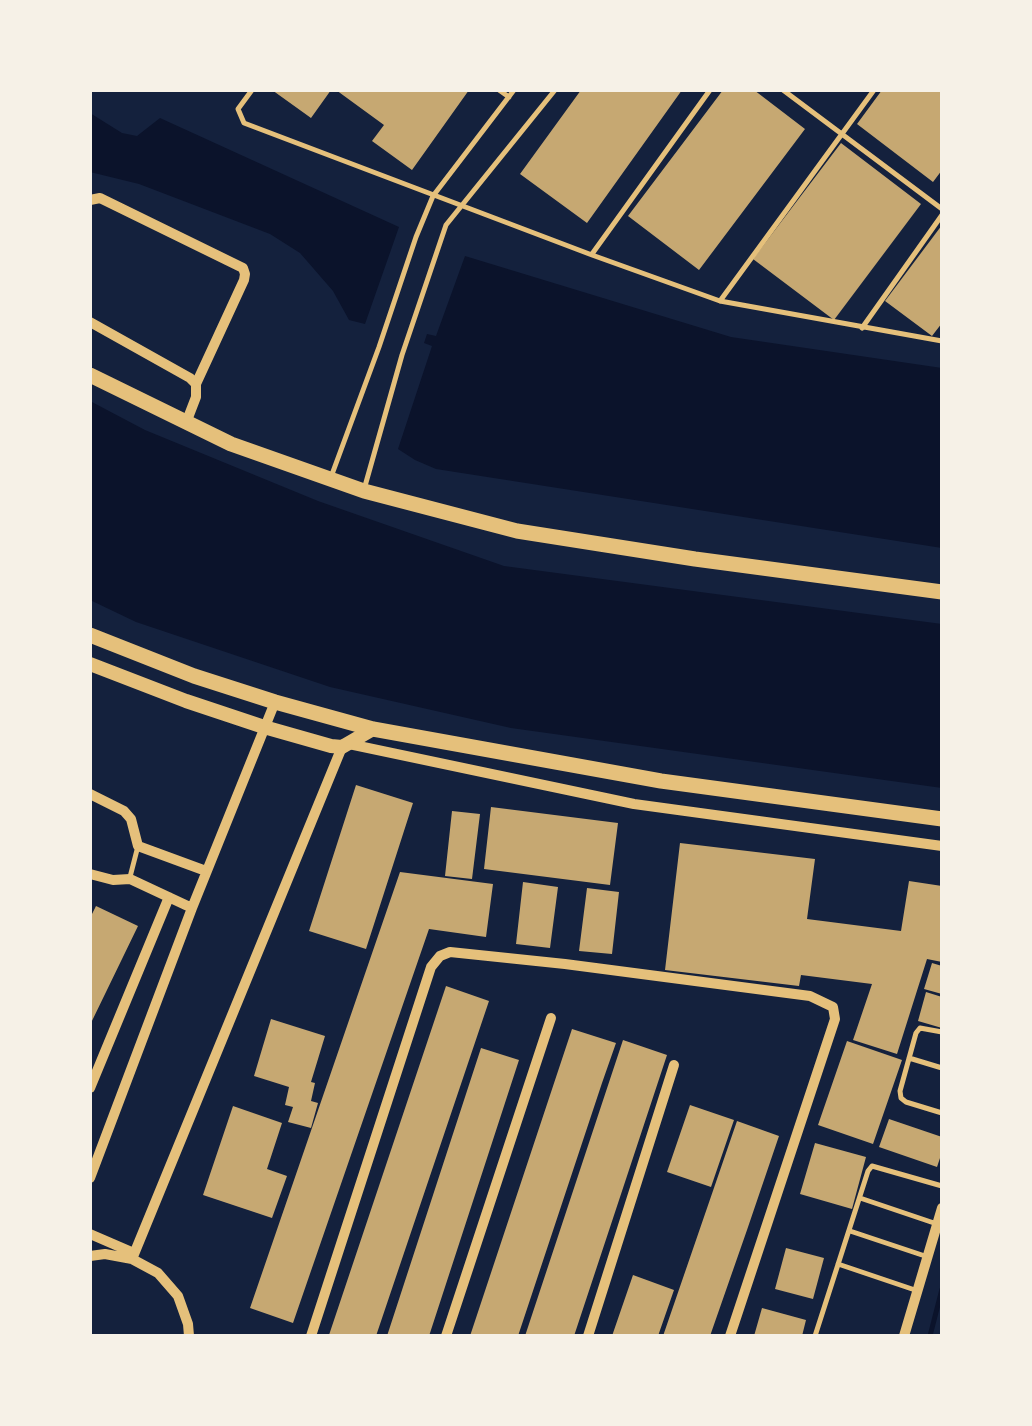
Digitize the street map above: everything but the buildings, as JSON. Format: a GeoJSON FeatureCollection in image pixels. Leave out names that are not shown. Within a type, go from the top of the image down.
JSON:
{"type":"FeatureCollection","features":[{"type":"Feature","properties":{"kind":"main road"},"geometry":{"type":"LineString","coordinates":[[90,374],[231,444],[364,491],[517,530],[578,541],[942,592]]}},
{"type":"Feature","properties":{"kind":"main road"},"geometry":{"type":"LineString","coordinates":[[90,635],[194,676],[373,729],[661,780],[942,819]]}},
{"type":"Feature","properties":{"kind":"street"},"geometry":{"type":"LineString","coordinates":[[90,200],[100,198],[243,268],[244,280],[196,384],[196,398],[186,423]]}},
{"type":"Feature","properties":{"kind":"street"},"geometry":{"type":"LineString","coordinates":[[90,322],[196,384]]}},
{"type":"Feature","properties":{"kind":"street"},"geometry":{"type":"LineString","coordinates":[[90,664],[264,727],[346,746],[634,804],[942,846]]}},
{"type":"Feature","properties":{"kind":"street"},"geometry":{"type":"LineString","coordinates":[[90,1178],[206,871],[275,702]]}},
{"type":"Feature","properties":{"kind":"street"},"geometry":{"type":"LineString","coordinates":[[133,1256],[346,746],[373,729]]}},
{"type":"Feature","properties":{"kind":"street"},"geometry":{"type":"LineString","coordinates":[[90,794],[132,819],[138,846],[206,871]]}},
{"type":"Feature","properties":{"kind":"street"},"geometry":{"type":"LineString","coordinates":[[90,874],[113,880],[130,878],[192,908]]}},
{"type":"Feature","properties":{"kind":"street"},"geometry":{"type":"LineString","coordinates":[[90,1088],[169,896]]}},
{"type":"Feature","properties":{"kind":"street"},"geometry":{"type":"LineString","coordinates":[[311,1336],[431,967],[440,956],[450,952],[810,996],[832,1007],[835,1019],[730,1336]]}},
{"type":"Feature","properties":{"kind":"street"},"geometry":{"type":"LineString","coordinates":[[446,1336],[552,1018]]}},
{"type":"Feature","properties":{"kind":"street"},"geometry":{"type":"LineString","coordinates":[[588,1336],[674,1065]]}},
{"type":"Feature","properties":{"kind":"street"},"geometry":{"type":"LineString","coordinates":[[904,1336],[942,1208]]}},
{"type":"Feature","properties":{"kind":"street"},"geometry":{"type":"LineString","coordinates":[[90,1234],[158,1273],[178,1296],[189,1336]]}},
{"type":"Feature","properties":{"kind":"street"},"geometry":{"type":"LineString","coordinates":[[90,1256],[133,1256]]}},
{"type":"Feature","properties":{"kind":"lane"},"geometry":{"type":"LineString","coordinates":[[252,90],[238,109],[244,123],[720,301],[942,341]]}},
{"type":"Feature","properties":{"kind":"lane"},"geometry":{"type":"LineString","coordinates":[[329,480],[433,196],[511,93],[499,90]]}},
{"type":"Feature","properties":{"kind":"lane"},"geometry":{"type":"LineString","coordinates":[[364,491],[381,424],[449,218],[554,90]]}},
{"type":"Feature","properties":{"kind":"lane"},"geometry":{"type":"LineString","coordinates":[[592,254],[710,90]]}},
{"type":"Feature","properties":{"kind":"lane"},"geometry":{"type":"LineString","coordinates":[[783,90],[942,212],[862,328]]}},
{"type":"Feature","properties":{"kind":"lane"},"geometry":{"type":"LineString","coordinates":[[720,301],[874,90]]}},
{"type":"Feature","properties":{"kind":"lane"},"geometry":{"type":"LineString","coordinates":[[130,878],[138,846]]}},
{"type":"Feature","properties":{"kind":"lane"},"geometry":{"type":"LineString","coordinates":[[942,1032],[920,1028],[900,1092],[906,1102],[942,1114]]}},
{"type":"Feature","properties":{"kind":"lane"},"geometry":{"type":"LineString","coordinates":[[909,1058],[942,1068]]}},
{"type":"Feature","properties":{"kind":"lane"},"geometry":{"type":"LineString","coordinates":[[815,1336],[872,1166],[942,1186]]}},
{"type":"Feature","properties":{"kind":"lane"},"geometry":{"type":"LineString","coordinates":[[860,1198],[937,1224]]}},
{"type":"Feature","properties":{"kind":"lane"},"geometry":{"type":"LineString","coordinates":[[849,1231],[928,1257]]}},
{"type":"Feature","properties":{"kind":"lane"},"geometry":{"type":"LineString","coordinates":[[838,1264],[918,1290]]}},
{"type":"Feature","properties":{"kind":"water"},"geometry":{"type":"Polygon","coordinates":[[[90,113],[122,133],[137,136],[160,118],[399,227],[365,324],[349,320],[333,291],[300,253],[270,234],[139,184],[90,172],[90,113]]]}},
{"type":"Feature","properties":{"kind":"water"},"geometry":{"type":"Polygon","coordinates":[[[465,256],[731,337],[942,368],[942,548],[436,469],[415,460],[398,449],[432,346],[424,343],[427,334],[436,336],[465,256]]]}},
{"type":"Feature","properties":{"kind":"water"},"geometry":{"type":"Polygon","coordinates":[[[90,401],[145,430],[318,501],[504,566],[942,624],[942,788],[511,728],[330,687],[136,622],[90,600],[90,401]]]}},
{"type":"Feature","properties":{"kind":"waterway"},"geometry":{"type":"LineString","coordinates":[[930,1336],[942,1289]]}}]}
